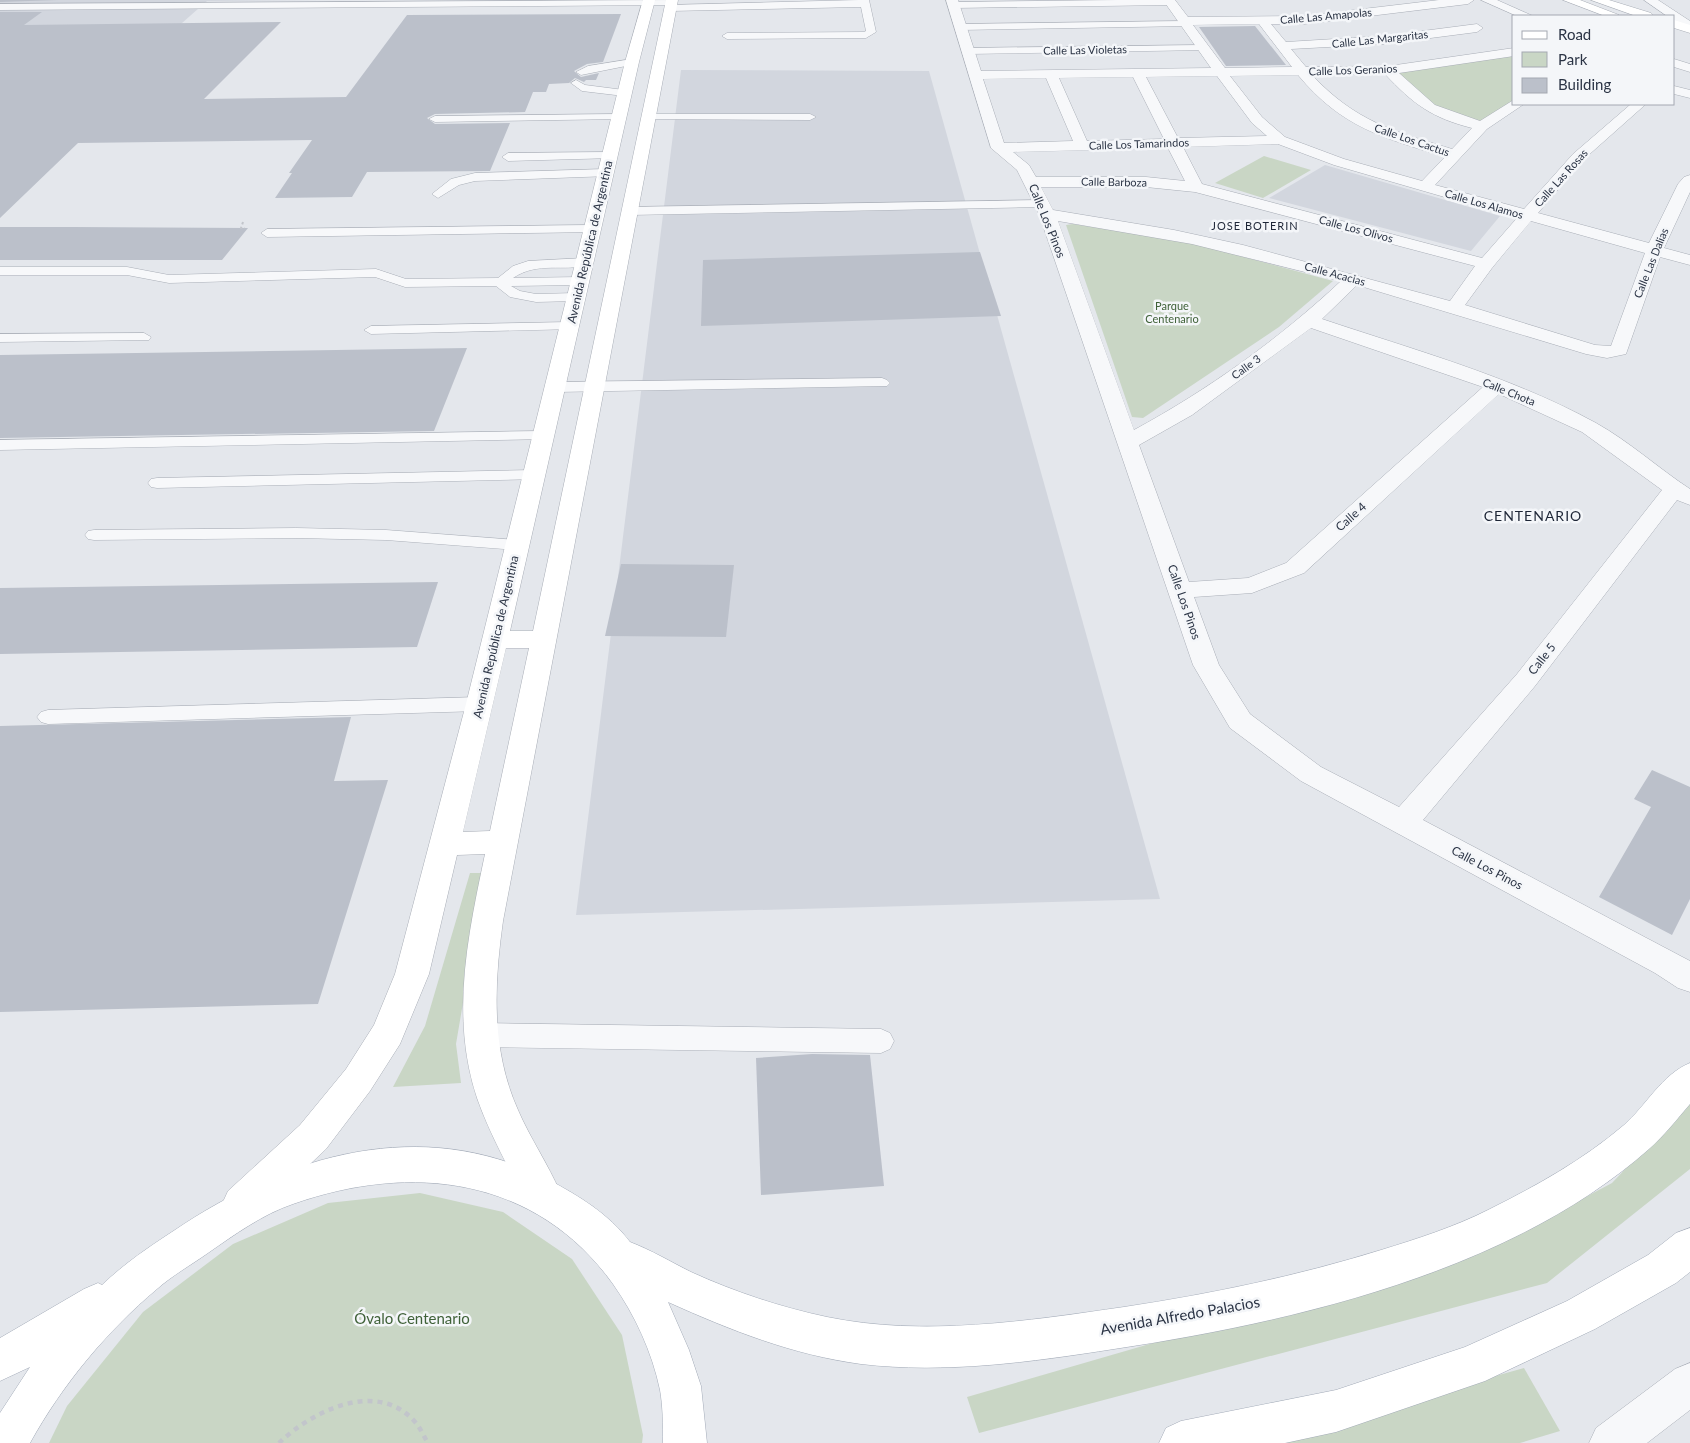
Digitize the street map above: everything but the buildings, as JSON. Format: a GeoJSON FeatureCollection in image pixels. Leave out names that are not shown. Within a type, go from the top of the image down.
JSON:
{"type":"FeatureCollection","features":[{"type":"Feature","properties":{"kind":"main road"},"geometry":{"type":"LineString","coordinates":[[1569,0],[1614,15]]}},
{"type":"Feature","properties":{"kind":"main road"},"geometry":{"type":"LineString","coordinates":[[1597,0],[1644,15]]}},
{"type":"Feature","properties":{"kind":"main road"},"geometry":{"type":"LineString","coordinates":[[541,1192],[491,1087],[480,1035],[478,1010],[480,964],[649,117],[663,2]]}},
{"type":"Feature","properties":{"kind":"main road","name":"Avenida República de Argentina"},"geometry":{"type":"LineString","coordinates":[[229,1215],[313,1137],[358,1080],[388,1033],[412,974],[447,844],[608,165],[616,83],[663,2]]}},
{"type":"Feature","properties":{"kind":"main road"},"geometry":{"type":"LineString","coordinates":[[1675,24],[1690,27]]}},
{"type":"Feature","properties":{"kind":"main road"},"geometry":{"type":"LineString","coordinates":[[1675,33],[1690,37]]}},
{"type":"Feature","properties":{"kind":"main road"},"geometry":{"type":"LineString","coordinates":[[539,456],[581,455]]}},
{"type":"Feature","properties":{"kind":"main road"},"geometry":{"type":"LineString","coordinates":[[495,640],[544,639]]}},
{"type":"Feature","properties":{"kind":"main road"},"geometry":{"type":"LineString","coordinates":[[447,844],[503,842]]}},
{"type":"Feature","properties":{"kind":"main road","name":"Avenida Alfredo Palacios"},"geometry":{"type":"LineString","coordinates":[[622,1258],[680,1289],[732,1311],[793,1328],[860,1343],[935,1346],[1018,1342],[1156,1323],[1314,1289],[1422,1257],[1520,1215],[1578,1183],[1625,1148],[1676,1099],[1690,1079]]}},
{"type":"Feature","properties":{"kind":"main road"},"geometry":{"type":"LineString","coordinates":[[0,1360],[42,1338],[138,1279],[229,1215],[292,1186],[354,1170],[414,1164],[481,1171],[541,1192],[584,1220],[622,1258],[658,1318],[681,1390],[685,1443]]}},
{"type":"Feature","properties":{"kind":"main road"},"geometry":{"type":"LineString","coordinates":[[1181,1443],[1336,1411],[1470,1366],[1581,1315],[1662,1269],[1690,1247]]}},
{"type":"Feature","properties":{"kind":"main road"},"geometry":{"type":"LineString","coordinates":[[6,1443],[19,1418],[75,1342],[138,1279]]}},
{"type":"Feature","properties":{"kind":"street","name":"Calle Las Amapolas"},"geometry":{"type":"LineString","coordinates":[[1185,22],[1304,20],[1468,0]]}},
{"type":"Feature","properties":{"kind":"street"},"geometry":{"type":"LineString","coordinates":[[1487,0],[1524,15]]}},
{"type":"Feature","properties":{"kind":"street"},"geometry":{"type":"LineString","coordinates":[[1650,0],[1672,15]]}},
{"type":"Feature","properties":{"kind":"street"},"geometry":{"type":"LineString","coordinates":[[1170,1],[1257,120],[1280,140]]}},
{"type":"Feature","properties":{"kind":"street"},"geometry":{"type":"LineString","coordinates":[[953,2],[959,28],[998,148]]}},
{"type":"Feature","properties":{"kind":"street","name":"Calle Las Margaritas"},"geometry":{"type":"LineString","coordinates":[[1283,46],[1384,40],[1481,29],[1420,6]]}},
{"type":"Feature","properties":{"kind":"street"},"geometry":{"type":"LineString","coordinates":[[1675,17],[1690,27]]}},
{"type":"Feature","properties":{"kind":"street","name":"Calle Los Cactus"},"geometry":{"type":"LineString","coordinates":[[1262,20],[1317,88],[1347,113],[1395,136],[1456,155]]}},
{"type":"Feature","properties":{"kind":"street","name":"Calle Los Geranios"},"geometry":{"type":"LineString","coordinates":[[975,75],[1389,70],[1512,52]]}},
{"type":"Feature","properties":{"kind":"street"},"geometry":{"type":"LineString","coordinates":[[1675,64],[1690,68]]}},
{"type":"Feature","properties":{"kind":"street"},"geometry":{"type":"LineString","coordinates":[[1389,70],[1410,93],[1430,110],[1482,126]]}},
{"type":"Feature","properties":{"kind":"street"},"geometry":{"type":"LineString","coordinates":[[1051,74],[1082,146]]}},
{"type":"Feature","properties":{"kind":"street"},"geometry":{"type":"LineString","coordinates":[[1138,74],[1196,187]]}},
{"type":"Feature","properties":{"kind":"street"},"geometry":{"type":"LineString","coordinates":[[1675,90],[1690,94]]}},
{"type":"Feature","properties":{"kind":"street"},"geometry":{"type":"LineString","coordinates":[[1425,187],[1482,126],[1515,105]]}},
{"type":"Feature","properties":{"kind":"street","name":"Calle Las Rosas"},"geometry":{"type":"LineString","coordinates":[[1454,308],[1486,264],[1578,157],[1638,105]]}},
{"type":"Feature","properties":{"kind":"street","name":"Calle Los Tamarindos"},"geometry":{"type":"LineString","coordinates":[[998,148],[1280,140]]}},
{"type":"Feature","properties":{"kind":"street","name":"Calle Los Alamos"},"geometry":{"type":"LineString","coordinates":[[1280,140],[1339,162],[1690,260]]}},
{"type":"Feature","properties":{"kind":"street","name":"Calle Los Pinos"},"geometry":{"type":"LineString","coordinates":[[998,148],[1024,168],[1044,209],[1206,665],[1240,721],[1311,774],[1667,963],[1690,978]]}},
{"type":"Feature","properties":{"kind":"street","name":"Calle Las Dalias"},"geometry":{"type":"LineString","coordinates":[[1619,350],[1654,251],[1686,184],[1690,180]]}},
{"type":"Feature","properties":{"kind":"street","name":"Calle Barboza"},"geometry":{"type":"LineString","coordinates":[[1031,182],[1146,182],[1196,187]]}},
{"type":"Feature","properties":{"kind":"street","name":"Calle Los Olivos"},"geometry":{"type":"LineString","coordinates":[[1196,187],[1486,264]]}},
{"type":"Feature","properties":{"kind":"street","name":"Calle Acacias"},"geometry":{"type":"LineString","coordinates":[[1044,209],[1192,239],[1353,279],[1593,350],[1607,352],[1619,350]]}},
{"type":"Feature","properties":{"kind":"street","name":"Calle 3"},"geometry":{"type":"LineString","coordinates":[[1128,442],[1185,411],[1309,321],[1353,279]]}},
{"type":"Feature","properties":{"kind":"street","name":"Calle Chota"},"geometry":{"type":"LineString","coordinates":[[1309,321],[1496,386],[1560,413],[1591,429],[1682,494]]}},
{"type":"Feature","properties":{"kind":"street","name":"Calle 4"},"geometry":{"type":"LineString","coordinates":[[1179,590],[1252,585],[1295,568],[1496,386]]}},
{"type":"Feature","properties":{"kind":"street","name":"Calle 5"},"geometry":{"type":"LineString","coordinates":[[1403,823],[1682,494]]}},
{"type":"Feature","properties":{"kind":"street"},"geometry":{"type":"LineString","coordinates":[[1612,1443],[1690,1384]]}},
{"type":"Feature","properties":{"kind":"lane"},"geometry":{"type":"LineString","coordinates":[[953,2],[1170,1]]}},
{"type":"Feature","properties":{"kind":"lane"},"geometry":{"type":"LineString","coordinates":[[0,8],[86,3],[663,2],[793,5],[864,2],[863,16],[870,32],[866,34],[764,31],[726,36]]}},
{"type":"Feature","properties":{"kind":"lane"},"geometry":{"type":"LineString","coordinates":[[792,17],[793,5]]}},
{"type":"Feature","properties":{"kind":"lane","name":"Calle Las Amapolas"},"geometry":{"type":"LineString","coordinates":[[959,28],[1185,22]]}},
{"type":"Feature","properties":{"kind":"lane","name":"Calle Las Violetas"},"geometry":{"type":"LineString","coordinates":[[967,51],[1203,48]]}},
{"type":"Feature","properties":{"kind":"lane"},"geometry":{"type":"LineString","coordinates":[[581,72],[588,69],[616,83]]}},
{"type":"Feature","properties":{"kind":"lane"},"geometry":{"type":"LineString","coordinates":[[576,83],[582,88],[616,83]]}},
{"type":"Feature","properties":{"kind":"lane"},"geometry":{"type":"LineString","coordinates":[[435,118],[616,83]]}},
{"type":"Feature","properties":{"kind":"lane"},"geometry":{"type":"LineString","coordinates":[[649,117],[810,117]]}},
{"type":"Feature","properties":{"kind":"lane"},"geometry":{"type":"LineString","coordinates":[[508,158],[608,165]]}},
{"type":"Feature","properties":{"kind":"lane"},"geometry":{"type":"LineString","coordinates":[[438,194],[451,184],[476,177],[608,165]]}},
{"type":"Feature","properties":{"kind":"lane"},"geometry":{"type":"LineString","coordinates":[[630,212],[1044,209]]}},
{"type":"Feature","properties":{"kind":"lane"},"geometry":{"type":"LineString","coordinates":[[267,233],[593,230]]}},
{"type":"Feature","properties":{"kind":"lane"},"geometry":{"type":"LineString","coordinates":[[501,283],[509,272],[526,264],[581,280]]}},
{"type":"Feature","properties":{"kind":"lane"},"geometry":{"type":"LineString","coordinates":[[0,271],[127,271],[169,279],[376,273],[404,283],[501,283]]}},
{"type":"Feature","properties":{"kind":"lane"},"geometry":{"type":"LineString","coordinates":[[501,283],[516,295],[581,280]]}},
{"type":"Feature","properties":{"kind":"lane"},"geometry":{"type":"LineString","coordinates":[[370,330],[570,326]]}},
{"type":"Feature","properties":{"kind":"lane"},"geometry":{"type":"LineString","coordinates":[[0,338],[144,337]]}},
{"type":"Feature","properties":{"kind":"lane"},"geometry":{"type":"LineString","coordinates":[[556,387],[882,383]]}},
{"type":"Feature","properties":{"kind":"lane"},"geometry":{"type":"LineString","coordinates":[[0,445],[539,456]]}},
{"type":"Feature","properties":{"kind":"lane"},"geometry":{"type":"LineString","coordinates":[[157,483],[539,456]]}},
{"type":"Feature","properties":{"kind":"lane"},"geometry":{"type":"LineString","coordinates":[[94,535],[296,532],[386,534],[518,545]]}},
{"type":"Feature","properties":{"kind":"lane"},"geometry":{"type":"LineString","coordinates":[[48,717],[480,704]]}},
{"type":"Feature","properties":{"kind":"lane"},"geometry":{"type":"LineString","coordinates":[[480,1035],[881,1041]]}},
{"type":"Feature","properties":{"kind":"path"},"geometry":{"type":"LineString","coordinates":[[279,1443],[307,1418],[334,1405],[361,1400],[381,1402],[400,1410],[416,1422],[428,1443]]}},
{"type":"Feature","properties":{"kind":"shaded area"},"geometry":{"type":"Polygon","coordinates":[[[0,0],[320,0],[207,1],[98,97],[0,98],[0,0]]]}},
{"type":"Feature","properties":{"kind":"shaded area"},"geometry":{"type":"Polygon","coordinates":[[[681,70],[929,71],[1160,899],[576,915],[681,70]]]}},
{"type":"Feature","properties":{"kind":"shaded area"},"geometry":{"type":"Polygon","coordinates":[[[1325,165],[1500,216],[1471,251],[1269,198],[1325,165]]]}},
{"type":"Feature","properties":{"kind":"green space"},"geometry":{"type":"Polygon","coordinates":[[[1512,56],[1512,101],[1479,122],[1428,103],[1398,72],[1512,56]]]}},
{"type":"Feature","properties":{"kind":"green space"},"geometry":{"type":"Polygon","coordinates":[[[1264,156],[1311,170],[1263,198],[1215,183],[1264,156]]]}},
{"type":"Feature","properties":{"kind":"green space","name":"Parque Centenario"},"geometry":{"type":"Polygon","coordinates":[[[1073,224],[1188,242],[1333,281],[1279,327],[1143,418],[1132,417],[1066,225],[1073,224]]]}},
{"type":"Feature","properties":{"kind":"green space"},"geometry":{"type":"Polygon","coordinates":[[[470,873],[485,873],[456,1044],[461,1083],[393,1087],[425,1026],[470,873]]]}},
{"type":"Feature","properties":{"kind":"green space"},"geometry":{"type":"Polygon","coordinates":[[[1690,1101],[1690,1169],[1547,1283],[979,1433],[967,1397],[1501,1242],[1612,1183],[1690,1101]]]}},
{"type":"Feature","properties":{"kind":"green space","name":"Óvalo Centenario"},"geometry":{"type":"Polygon","coordinates":[[[420,1193],[503,1212],[572,1259],[622,1335],[643,1435],[642,1443],[49,1443],[67,1406],[143,1312],[233,1244],[328,1203],[420,1193]]]}},
{"type":"Feature","properties":{"kind":"green space"},"geometry":{"type":"Polygon","coordinates":[[[1524,1368],[1560,1431],[1520,1443],[1258,1443],[1524,1368]]]}},
{"type":"Feature","properties":{"kind":"district","name":"JOSE BOTERIN"},"geometry":{"type":"Point","coordinates":[1255,226]}},
{"type":"Feature","properties":{"kind":"district","name":"CENTENARIO"},"geometry":{"type":"Point","coordinates":[1533,516]}}]}
